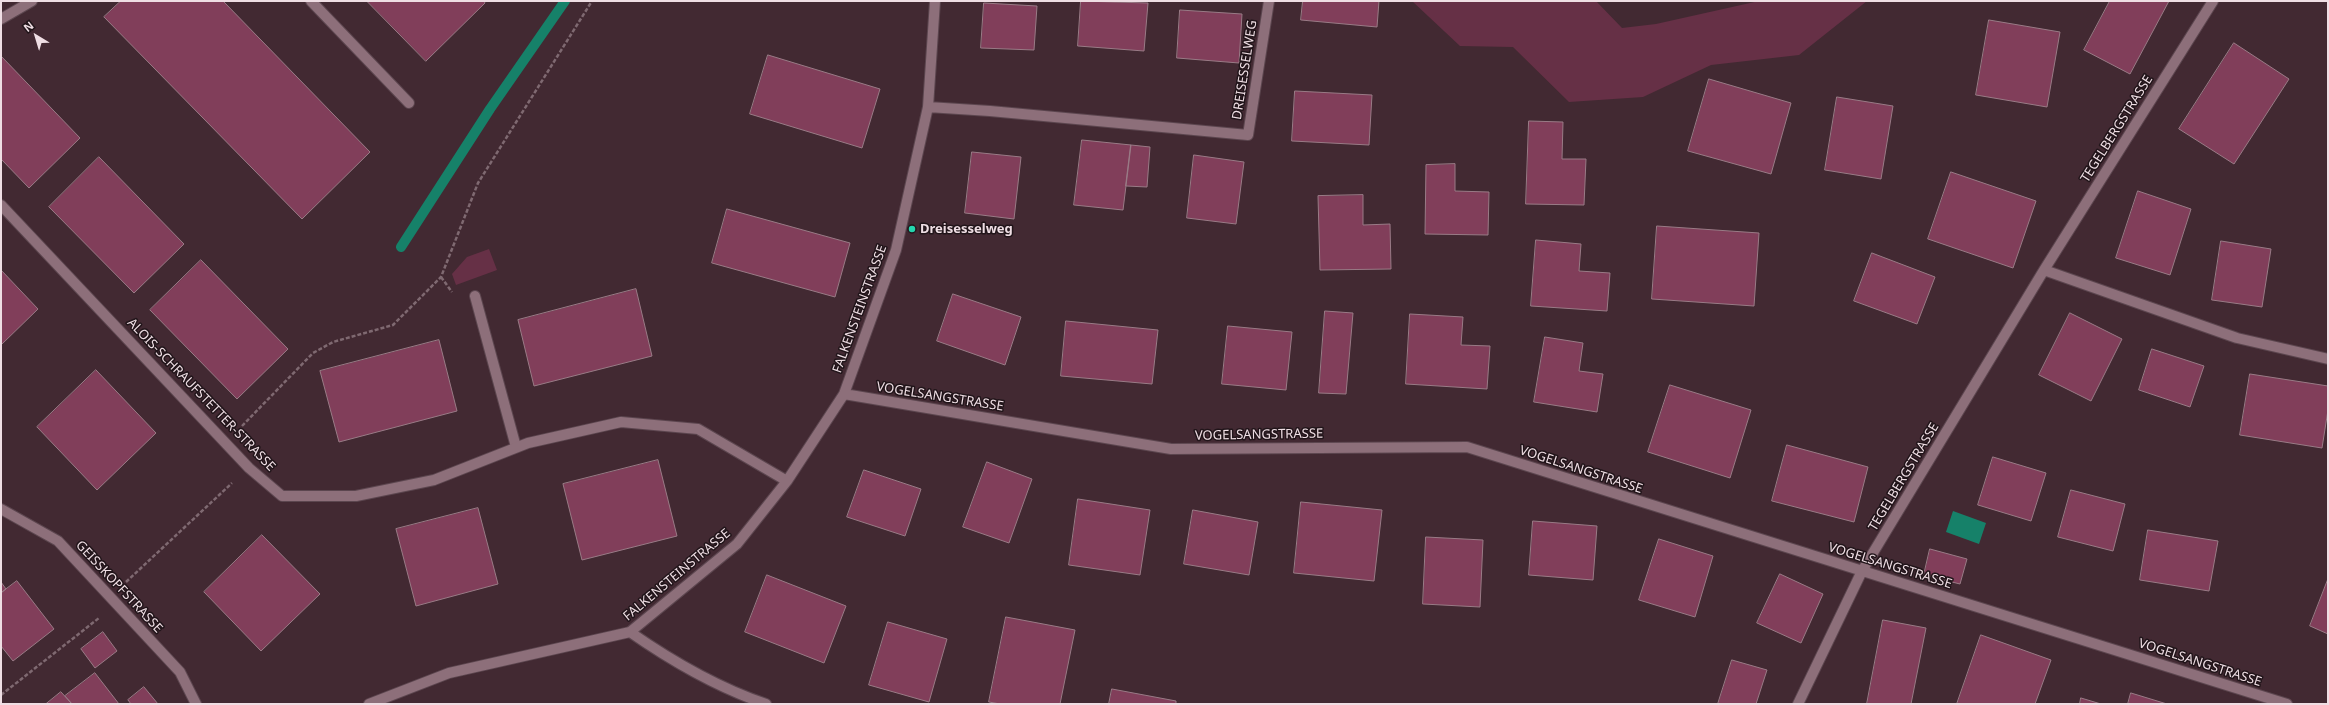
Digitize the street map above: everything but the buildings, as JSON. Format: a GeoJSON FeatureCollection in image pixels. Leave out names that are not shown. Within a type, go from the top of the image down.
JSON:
{"type":"FeatureCollection","features":[{"type":"Feature","properties":{"kind":"street"},"geometry":{"type":"LineString","coordinates":[[1,19],[32,1]]}},
{"type":"Feature","properties":{"kind":"street"},"geometry":{"type":"LineString","coordinates":[[311,1],[409,103]]}},
{"type":"Feature","properties":{"kind":"street","name":"FALKENSTEINSTRASSE"},"geometry":{"type":"LineString","coordinates":[[369,704],[449,673],[630,632],[737,544],[787,481],[844,394],[896,250],[928,107],[935,1]]}},
{"type":"Feature","properties":{"kind":"street","name":"DREISESSELWEG"},"geometry":{"type":"LineString","coordinates":[[928,107],[990,111],[1248,135],[1269,1]]}},
{"type":"Feature","properties":{"kind":"street","name":"TEGELBERGSTRASSE"},"geometry":{"type":"LineString","coordinates":[[1798,704],[1862,571],[2044,270],[2213,1]]}},
{"type":"Feature","properties":{"kind":"street","name":"ALOIS-SCHRAUFSTETTER-STRASSE"},"geometry":{"type":"LineString","coordinates":[[1,205],[249,468],[282,496],[356,496],[434,480],[528,443],[621,422],[698,429],[787,481]]}},
{"type":"Feature","properties":{"kind":"street"},"geometry":{"type":"LineString","coordinates":[[2044,270],[2237,338],[2328,359]]}},
{"type":"Feature","properties":{"kind":"street"},"geometry":{"type":"LineString","coordinates":[[475,296],[516,447]]}},
{"type":"Feature","properties":{"kind":"street","name":"VOGELSANGSTRASSE"},"geometry":{"type":"LineString","coordinates":[[844,394],[1171,449],[1467,447],[2287,704]]}},
{"type":"Feature","properties":{"kind":"street","name":"GEISSKOPFSTRASSE"},"geometry":{"type":"LineString","coordinates":[[1,509],[58,541],[180,672],[196,704]]}},
{"type":"Feature","properties":{"kind":"street"},"geometry":{"type":"LineString","coordinates":[[630,632],[676,664],[738,700],[766,704]]}},
{"type":"Feature","properties":{"kind":"path"},"geometry":{"type":"LineString","coordinates":[[226,443],[313,353],[333,342],[393,326],[441,277],[478,183],[592,1]]}},
{"type":"Feature","properties":{"kind":"path"},"geometry":{"type":"LineString","coordinates":[[110,596],[249,468]]}},
{"type":"Feature","properties":{"kind":"path"},"geometry":{"type":"LineString","coordinates":[[1,695],[117,604]]}},
{"type":"Feature","properties":{"kind":"shaded area"},"geometry":{"type":"Polygon","coordinates":[[[1412,1],[1596,1],[1622,28],[1656,24],[1759,1],[1867,1],[1799,55],[1711,65],[1643,97],[1569,102],[1513,47],[1460,46],[1412,1]]]}},
{"type":"Feature","properties":{"kind":"shaded area"},"geometry":{"type":"Polygon","coordinates":[[[489,249],[497,270],[456,285],[452,274],[467,257],[489,249]]]}},
{"type":"Feature","properties":{"kind":"shaded area"},"geometry":{"type":"Polygon","coordinates":[[[1953,511],[1986,523],[1979,544],[1946,532],[1953,511]]]}},
{"type":"Feature","properties":{"kind":"waterway"},"geometry":{"type":"LineString","coordinates":[[401,247],[490,109],[565,1]]}},
{"type":"Feature","properties":{"kind":"place","name":"Dreisesselweg"},"geometry":{"type":"Point","coordinates":[912,229]}}]}
